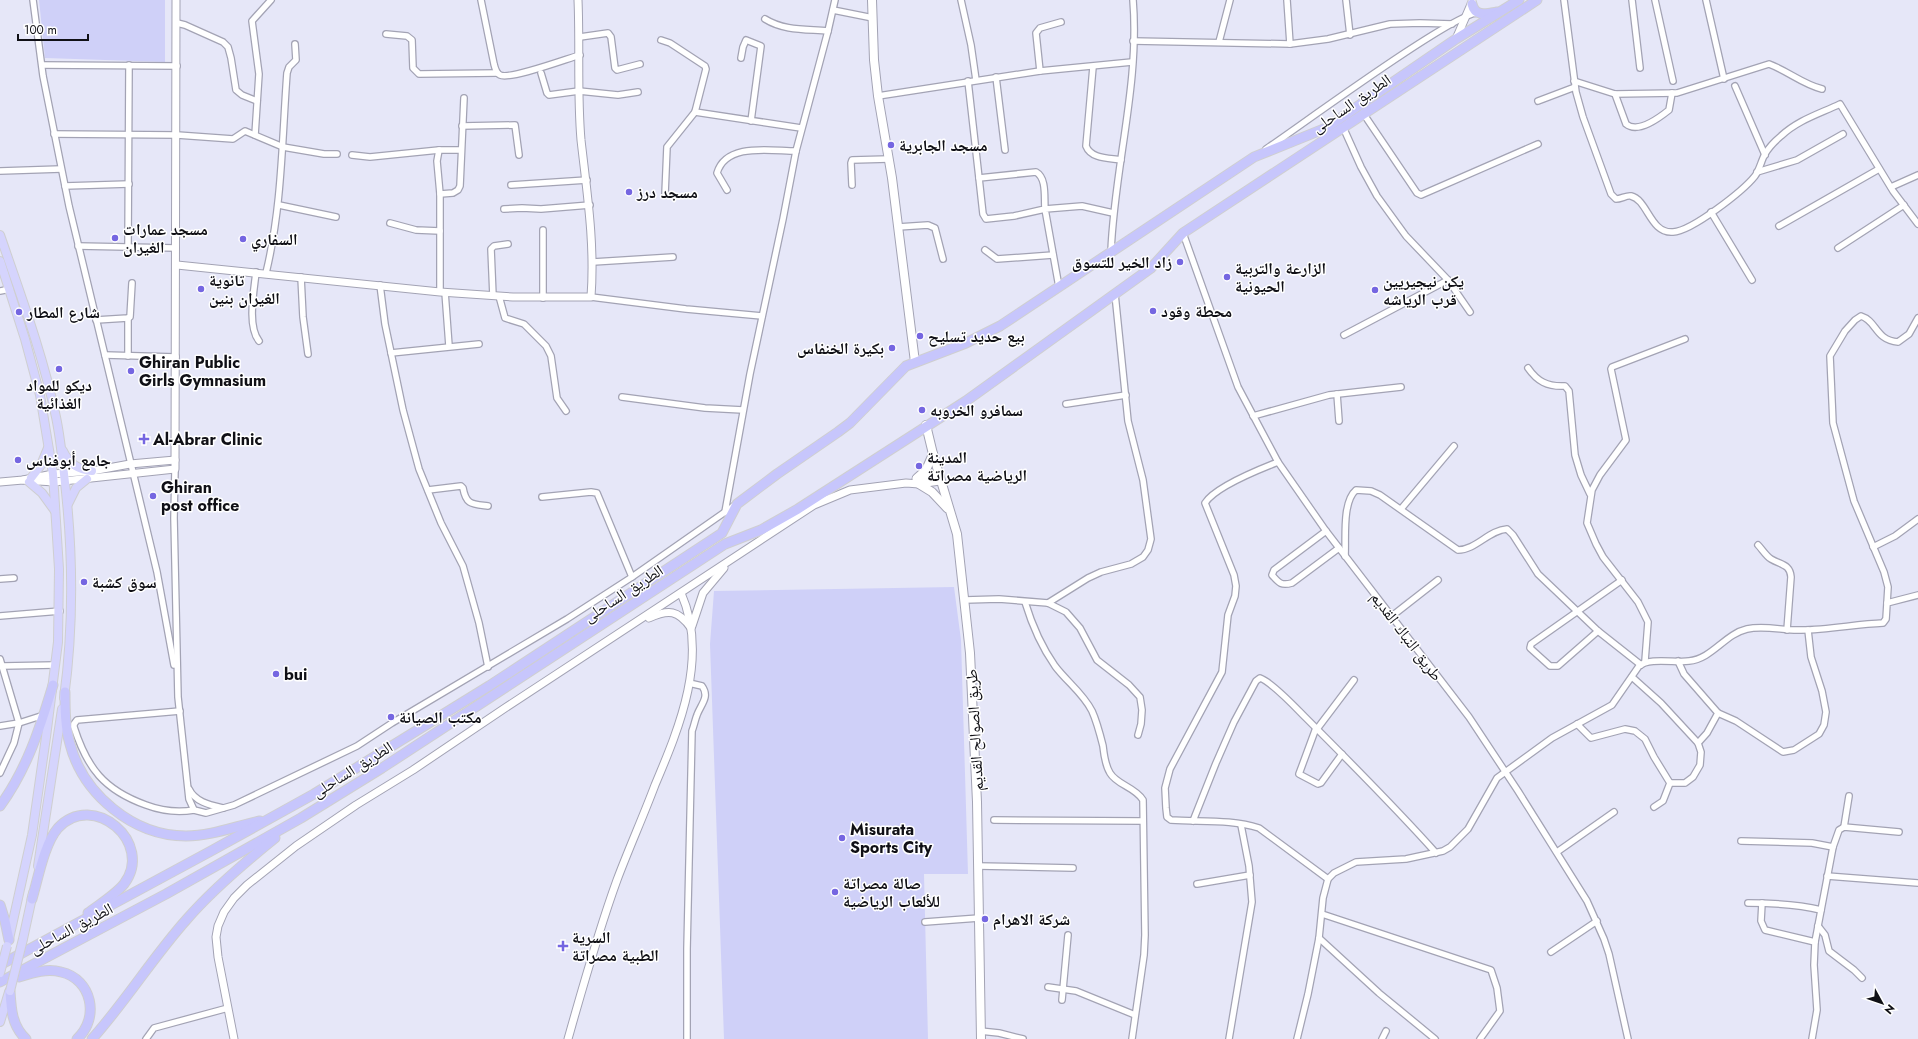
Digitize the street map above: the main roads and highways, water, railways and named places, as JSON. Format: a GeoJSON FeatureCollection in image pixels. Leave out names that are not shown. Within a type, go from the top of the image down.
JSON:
{"type":"FeatureCollection","features":[{"type":"Feature","properties":{"kind":"highway","name":"الطريق الساحلى"},"geometry":{"type":"LineString","coordinates":[[0,965],[273,817],[404,740],[722,533],[737,504],[777,474],[838,432],[858,415],[902,370],[915,362],[966,343],[1000,326],[1254,157],[1326,128],[1456,39],[1519,0]]}},
{"type":"Feature","properties":{"kind":"highway","name":"الطريق الساحلى"},"geometry":{"type":"LineString","coordinates":[[1,979],[185,883],[301,818],[382,768],[725,544],[761,530],[798,509],[926,425],[966,401],[1151,268],[1183,233],[1537,0]]}},
{"type":"Feature","properties":{"kind":"highway"},"geometry":{"type":"LineString","coordinates":[[1472,2],[1474,11],[1478,13],[1482,14],[1502,11]]}},
{"type":"Feature","properties":{"kind":"highway"},"geometry":{"type":"LineString","coordinates":[[607,608],[613,618]]}},
{"type":"Feature","properties":{"kind":"highway"},"geometry":{"type":"LineString","coordinates":[[0,806],[23,770],[44,716],[53,685]]}},
{"type":"Feature","properties":{"kind":"highway"},"geometry":{"type":"LineString","coordinates":[[65,692],[66,725],[76,763],[95,793],[125,818],[145,828],[185,836],[207,834],[273,817]]}},
{"type":"Feature","properties":{"kind":"highway"},"geometry":{"type":"LineString","coordinates":[[32,899],[52,838],[58,828],[65,822],[78,816],[88,815],[101,817],[114,824],[122,831],[128,840],[132,861],[130,873],[124,884],[114,894],[62,932]]}},
{"type":"Feature","properties":{"kind":"highway"},"geometry":{"type":"LineString","coordinates":[[92,1039],[111,1018],[170,939],[207,897],[260,850],[301,818]]}},
{"type":"Feature","properties":{"kind":"highway"},"geometry":{"type":"LineString","coordinates":[[0,905],[6,921],[8,943]]}},
{"type":"Feature","properties":{"kind":"highway"},"geometry":{"type":"LineString","coordinates":[[0,959],[29,949]]}},
{"type":"Feature","properties":{"kind":"highway"},"geometry":{"type":"LineString","coordinates":[[1,979],[47,970],[59,971],[70,975],[80,982],[86,990],[90,1001],[91,1012],[85,1031],[77,1039]]}},
{"type":"Feature","properties":{"kind":"highway"},"geometry":{"type":"LineString","coordinates":[[10,991],[13,1020],[16,1027],[26,1039]]}},
{"type":"Feature","properties":{"kind":"main road"},"geometry":{"type":"LineString","coordinates":[[872,0],[874,60],[878,96],[889,159],[915,362]]}},
{"type":"Feature","properties":{"kind":"main road"},"geometry":{"type":"LineString","coordinates":[[0,235],[42,360],[61,447],[70,540],[71,605],[65,692],[58,744],[32,899],[10,991],[0,1022]]}},
{"type":"Feature","properties":{"kind":"main road"},"geometry":{"type":"LineString","coordinates":[[0,261],[33,366],[49,445],[54,478],[60,611],[53,685],[32,835],[1,979]]}},
{"type":"Feature","properties":{"kind":"main road","name":"طريق الصوالح القديم"},"geometry":{"type":"LineString","coordinates":[[926,425],[956,534],[971,660],[977,802],[980,1035]]}},
{"type":"Feature","properties":{"kind":"main road"},"geometry":{"type":"LineString","coordinates":[[49,445],[41,465],[28,480],[42,493],[55,512]]}},
{"type":"Feature","properties":{"kind":"main road"},"geometry":{"type":"LineString","coordinates":[[61,447],[66,458],[75,466],[92,471]]}},
{"type":"Feature","properties":{"kind":"main road"},"geometry":{"type":"LineString","coordinates":[[933,454],[930,465],[918,481],[932,492],[950,512]]}},
{"type":"Feature","properties":{"kind":"main road"},"geometry":{"type":"LineString","coordinates":[[68,509],[72,494],[81,483],[87,479]]}},
{"type":"Feature","properties":{"kind":"place","name":"مسجد الجابرية"},"geometry":{"type":"Point","coordinates":[891,145]}},
{"type":"Feature","properties":{"kind":"place","name":"مسجد درز"},"geometry":{"type":"Point","coordinates":[629,192]}},
{"type":"Feature","properties":{"kind":"place","name":"مسجد عمارات الغيران"},"geometry":{"type":"Point","coordinates":[115,238]}},
{"type":"Feature","properties":{"kind":"place","name":"السفاري"},"geometry":{"type":"Point","coordinates":[243,239]}},
{"type":"Feature","properties":{"kind":"place","name":"زاد الخير للتسوق"},"geometry":{"type":"Point","coordinates":[1180,262]}},
{"type":"Feature","properties":{"kind":"place","name":"الزارعة والتربية الحيونية"},"geometry":{"type":"Point","coordinates":[1227,277]}},
{"type":"Feature","properties":{"kind":"place","name":"تانوية الغيران بنين"},"geometry":{"type":"Point","coordinates":[201,289]}},
{"type":"Feature","properties":{"kind":"place","name":"يكن نيجيريين قرب الرياشه"},"geometry":{"type":"Point","coordinates":[1375,290]}},
{"type":"Feature","properties":{"kind":"place","name":"محطة وقود"},"geometry":{"type":"Point","coordinates":[1153,311]}},
{"type":"Feature","properties":{"kind":"place","name":"شارع المطار"},"geometry":{"type":"Point","coordinates":[19,312]}},
{"type":"Feature","properties":{"kind":"place","name":"بيع حديد تسليح"},"geometry":{"type":"Point","coordinates":[920,336]}},
{"type":"Feature","properties":{"kind":"place","name":"بكيرة الخنفاس"},"geometry":{"type":"Point","coordinates":[892,348]}},
{"type":"Feature","properties":{"kind":"place","name":"ديكو للمواد الغذائية"},"geometry":{"type":"Point","coordinates":[59,369]}},
{"type":"Feature","properties":{"kind":"place","name":"Ghiran Public Girls Gymnasium"},"geometry":{"type":"Point","coordinates":[131,371]}},
{"type":"Feature","properties":{"kind":"place","name":"سمافرو الخروبه"},"geometry":{"type":"Point","coordinates":[922,410]}},
{"type":"Feature","properties":{"kind":"place","name":"Al-Abrar Clinic"},"geometry":{"type":"Point","coordinates":[144,439]}},
{"type":"Feature","properties":{"kind":"place","name":"جامع أبوفناس"},"geometry":{"type":"Point","coordinates":[18,460]}},
{"type":"Feature","properties":{"kind":"place","name":"المدينة الرياضية مصراتة"},"geometry":{"type":"Point","coordinates":[919,466]}},
{"type":"Feature","properties":{"kind":"place","name":"Ghiran post office"},"geometry":{"type":"Point","coordinates":[153,496]}},
{"type":"Feature","properties":{"kind":"place","name":"سوق كشبة"},"geometry":{"type":"Point","coordinates":[84,582]}},
{"type":"Feature","properties":{"kind":"place","name":"bui"},"geometry":{"type":"Point","coordinates":[276,674]}},
{"type":"Feature","properties":{"kind":"place","name":"مكتب الصيانة"},"geometry":{"type":"Point","coordinates":[391,717]}},
{"type":"Feature","properties":{"kind":"place","name":"Misurata Sports City"},"geometry":{"type":"Point","coordinates":[842,838]}},
{"type":"Feature","properties":{"kind":"place","name":"صالة مصراتة للألعاب الرياضية"},"geometry":{"type":"Point","coordinates":[835,892]}},
{"type":"Feature","properties":{"kind":"place","name":"شركة الاهرام"},"geometry":{"type":"Point","coordinates":[985,919]}},
{"type":"Feature","properties":{"kind":"place","name":"السرية الطبية مصراتة"},"geometry":{"type":"Point","coordinates":[563,946]}}]}
